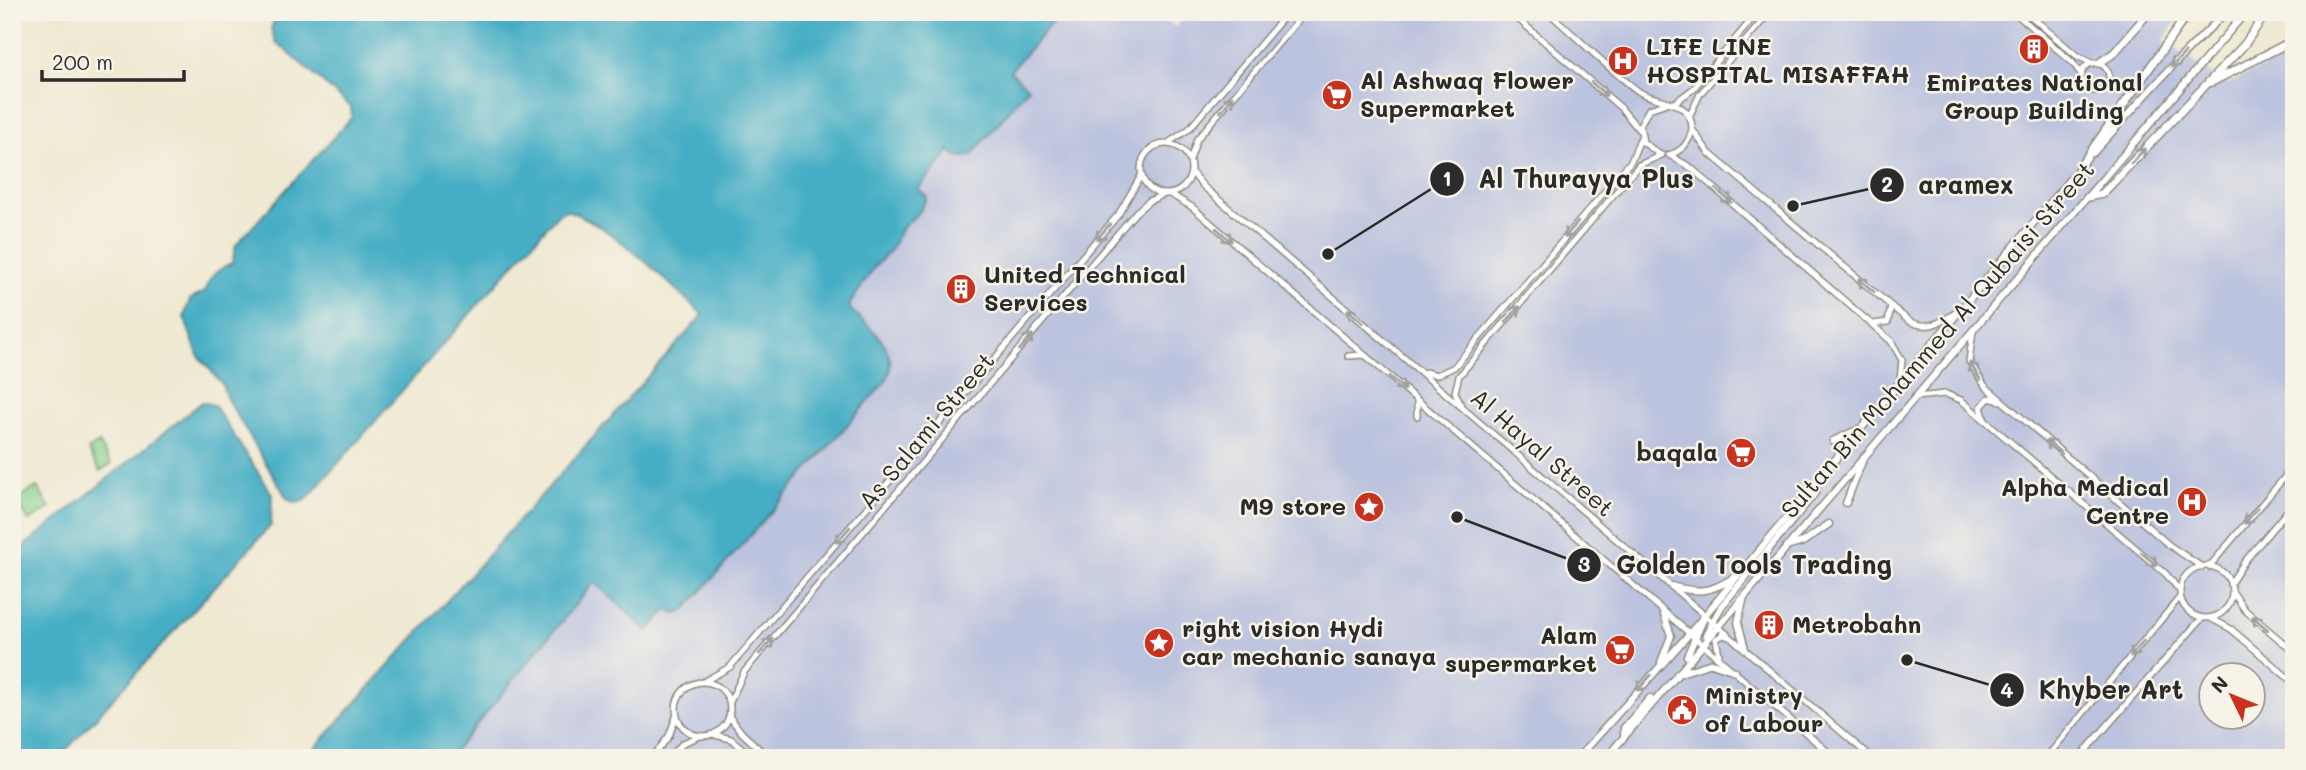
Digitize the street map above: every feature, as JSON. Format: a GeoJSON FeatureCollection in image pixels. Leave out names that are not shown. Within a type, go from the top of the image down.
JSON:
{"type":"FeatureCollection","features":[{"type":"Feature","properties":{"kind":"highway"},"geometry":{"type":"LineString","coordinates":[[2095,63],[2114,53],[2149,12]]}},
{"type":"Feature","properties":{"kind":"highway"},"geometry":{"type":"LineString","coordinates":[[2079,168],[2189,12]]}},
{"type":"Feature","properties":{"kind":"highway"},"geometry":{"type":"LineString","coordinates":[[2088,197],[2102,194],[2244,45],[2267,12]]}},
{"type":"Feature","properties":{"kind":"highway"},"geometry":{"type":"LineString","coordinates":[[2202,88],[2294,40]]}},
{"type":"Feature","properties":{"kind":"main road","name":"Sultan Bin Mohammed Al Qubaisi Street"},"geometry":{"type":"LineString","coordinates":[[1578,758],[1741,573],[2079,168],[2226,12]]}},
{"type":"Feature","properties":{"kind":"main road","name":"Sultan Bin Mohammed Al Qubaisi Street"},"geometry":{"type":"LineString","coordinates":[[1606,758],[1675,675],[1699,641],[1745,593],[1866,454],[2246,12]]}},
{"type":"Feature","properties":{"kind":"main road"},"geometry":{"type":"LineString","coordinates":[[1833,441],[1861,429]]}},
{"type":"Feature","properties":{"kind":"main road"},"geometry":{"type":"LineString","coordinates":[[1846,503],[1866,454]]}},
{"type":"Feature","properties":{"kind":"main road"},"geometry":{"type":"LineString","coordinates":[[1715,623],[1815,493],[1817,481]]}},
{"type":"Feature","properties":{"kind":"main road"},"geometry":{"type":"LineString","coordinates":[[1784,547],[1803,542],[1829,524]]}},
{"type":"Feature","properties":{"kind":"main road"},"geometry":{"type":"LineString","coordinates":[[1671,586],[1700,593],[1710,591],[1741,573]]}},
{"type":"Feature","properties":{"kind":"main road"},"geometry":{"type":"LineString","coordinates":[[1745,593],[1738,622],[1745,649]]}},
{"type":"Feature","properties":{"kind":"main road"},"geometry":{"type":"LineString","coordinates":[[1660,666],[1671,636],[1663,611]]}},
{"type":"Feature","properties":{"kind":"main road"},"geometry":{"type":"LineString","coordinates":[[1624,736],[1624,728],[1699,641],[1705,615]]}},
{"type":"Feature","properties":{"kind":"main road"},"geometry":{"type":"LineString","coordinates":[[1675,675],[1712,663],[1735,671]]}},
{"type":"Feature","properties":{"kind":"street"},"geometry":{"type":"LineString","coordinates":[[1288,12],[1189,129],[1168,143],[1155,146],[1145,153],[1141,165],[1142,176],[1148,187],[1167,194],[1186,184],[1197,139],[1305,12]]}},
{"type":"Feature","properties":{"kind":"street"},"geometry":{"type":"LineString","coordinates":[[1510,12],[1621,108],[1651,151],[1669,155],[1685,146],[1692,128]]}},
{"type":"Feature","properties":{"kind":"street"},"geometry":{"type":"LineString","coordinates":[[1548,12],[1639,91],[1670,103],[1689,117],[1692,128],[1709,153],[1913,323],[1925,326],[1941,323],[1964,307]]}},
{"type":"Feature","properties":{"kind":"street"},"geometry":{"type":"LineString","coordinates":[[1420,371],[1445,373],[1461,359],[1631,161],[1642,119],[1649,108],[1670,103],[1693,89],[1758,12]]}},
{"type":"Feature","properties":{"kind":"street"},"geometry":{"type":"LineString","coordinates":[[1689,117],[1700,94],[1770,12]]}},
{"type":"Feature","properties":{"kind":"street"},"geometry":{"type":"LineString","coordinates":[[2014,12],[2072,62],[2087,89],[2103,89],[2109,75],[2095,63],[2077,56],[2026,12]]}},
{"type":"Feature","properties":{"kind":"street"},"geometry":{"type":"LineString","coordinates":[[2081,75],[2095,63]]}},
{"type":"Feature","properties":{"kind":"street"},"geometry":{"type":"LineString","coordinates":[[1168,143],[1181,148],[1190,160]]}},
{"type":"Feature","properties":{"kind":"street"},"geometry":{"type":"LineString","coordinates":[[1462,408],[1456,396],[1455,384],[1468,366],[1639,165],[1662,155]]}},
{"type":"Feature","properties":{"kind":"street"},"geometry":{"type":"LineString","coordinates":[[1669,155],[1690,167],[1873,324],[1899,352],[1902,369],[1899,382]]}},
{"type":"Feature","properties":{"kind":"street","name":"Al Hayal Street"},"geometry":{"type":"LineString","coordinates":[[1191,172],[1204,187],[1872,758]]}},
{"type":"Feature","properties":{"kind":"street","name":"As Salami Street"},"geometry":{"type":"LineString","coordinates":[[703,682],[717,677],[730,667],[1118,215],[1142,176]]}},
{"type":"Feature","properties":{"kind":"street","name":"As Salami Street"},"geometry":{"type":"LineString","coordinates":[[730,702],[744,672],[1136,212],[1149,201],[1167,194]]}},
{"type":"Feature","properties":{"kind":"street","name":"Al Hayal Street"},"geometry":{"type":"LineString","coordinates":[[1167,194],[1192,207],[1835,758]]}},
{"type":"Feature","properties":{"kind":"street"},"geometry":{"type":"LineString","coordinates":[[1873,324],[1888,322],[1892,314],[1891,305]]}},
{"type":"Feature","properties":{"kind":"street"},"geometry":{"type":"LineString","coordinates":[[1973,330],[1969,352],[1971,369],[2004,402],[2174,549],[2205,567],[2222,572],[2245,610],[2294,652]]}},
{"type":"Feature","properties":{"kind":"street"},"geometry":{"type":"LineString","coordinates":[[1348,356],[1364,355]]}},
{"type":"Feature","properties":{"kind":"street"},"geometry":{"type":"LineString","coordinates":[[1461,359],[1461,366],[1468,366]]}},
{"type":"Feature","properties":{"kind":"street"},"geometry":{"type":"LineString","coordinates":[[1915,397],[1938,394],[1955,397],[1985,419],[2166,574],[2188,611],[2231,629],[2294,683]]}},
{"type":"Feature","properties":{"kind":"street"},"geometry":{"type":"LineString","coordinates":[[1985,419],[1981,410],[1984,401],[1993,398],[2004,402]]}},
{"type":"Feature","properties":{"kind":"street"},"geometry":{"type":"LineString","coordinates":[[1417,400],[1417,416]]}},
{"type":"Feature","properties":{"kind":"street"},"geometry":{"type":"LineString","coordinates":[[2046,758],[2180,594],[2187,575],[2205,567],[2294,466]]}},
{"type":"Feature","properties":{"kind":"street"},"geometry":{"type":"LineString","coordinates":[[2210,618],[2223,611],[2231,587],[2245,561],[2294,503]]}},
{"type":"Feature","properties":{"kind":"street"},"geometry":{"type":"LineString","coordinates":[[2079,758],[2202,618]]}},
{"type":"Feature","properties":{"kind":"street"},"geometry":{"type":"LineString","coordinates":[[1720,658],[1714,645],[1717,637],[1726,635],[1735,640]]}},
{"type":"Feature","properties":{"kind":"street"},"geometry":{"type":"LineString","coordinates":[[652,758],[672,730],[681,694],[693,684],[703,682],[720,687],[730,702],[729,716],[722,729],[712,735]]}},
{"type":"Feature","properties":{"kind":"street"},"geometry":{"type":"LineString","coordinates":[[677,714],[686,729],[703,736]]}},
{"type":"Feature","properties":{"kind":"street"},"geometry":{"type":"LineString","coordinates":[[729,716],[742,733],[769,758]]}},
{"type":"Feature","properties":{"kind":"street"},"geometry":{"type":"LineString","coordinates":[[669,758],[683,743],[712,735],[727,737],[754,758]]}},
{"type":"Feature","properties":{"kind":"shaded area"},"geometry":{"type":"Polygon","coordinates":[[[1062,12],[1158,12],[1175,27],[1189,12],[2182,12],[2163,41],[2227,84],[2294,51],[2294,758],[449,758],[594,582],[648,630],[667,610],[684,611],[881,388],[890,373],[881,339],[850,309],[850,304],[901,229],[927,197],[918,189],[951,151],[1028,88],[1010,72],[1062,12]]]}},
{"type":"Feature","properties":{"kind":"green space"},"geometry":{"type":"Polygon","coordinates":[[[99,443],[111,464],[100,471],[88,450],[99,443]]]}},
{"type":"Feature","properties":{"kind":"green space"},"geometry":{"type":"Polygon","coordinates":[[[37,487],[50,508],[29,521],[16,500],[37,487]]]}},
{"type":"Feature","properties":{"kind":"water"},"geometry":{"type":"Polygon","coordinates":[[[278,12],[1062,12],[1010,71],[1028,88],[972,155],[959,158],[950,151],[918,189],[927,197],[920,211],[901,229],[891,250],[875,266],[850,304],[850,309],[882,340],[887,350],[890,370],[886,381],[684,611],[676,614],[667,610],[648,631],[594,582],[449,758],[306,758],[703,315],[621,241],[584,217],[566,210],[557,215],[306,500],[297,503],[288,500],[226,397],[222,384],[198,355],[184,317],[190,300],[206,291],[215,274],[232,263],[236,245],[352,117],[351,107],[275,41],[271,28],[278,12]]]}},
{"type":"Feature","properties":{"kind":"water"},"geometry":{"type":"Polygon","coordinates":[[[202,402],[214,405],[272,494],[271,525],[59,758],[12,758],[12,556],[202,402]]]}},
{"type":"Feature","properties":{"kind":"place","name":"Emirates National Group Building"},"geometry":{"type":"Point","coordinates":[2034,49]}},
{"type":"Feature","properties":{"kind":"place","name":"LIFE LINE HOSPITAL MISAFFAH"},"geometry":{"type":"Point","coordinates":[1623,61]}},
{"type":"Feature","properties":{"kind":"place","name":"Al Ashwaq Flower Supermarket"},"geometry":{"type":"Point","coordinates":[1337,95]}},
{"type":"Feature","properties":{"kind":"place","name":"aramex"},"geometry":{"type":"Point","coordinates":[1793,206]}},
{"type":"Feature","properties":{"kind":"place","name":"Al Thurayya Plus"},"geometry":{"type":"Point","coordinates":[1328,254]}},
{"type":"Feature","properties":{"kind":"place","name":"United Technical Services"},"geometry":{"type":"Point","coordinates":[961,289]}},
{"type":"Feature","properties":{"kind":"place","name":"baqala"},"geometry":{"type":"Point","coordinates":[1741,453]}},
{"type":"Feature","properties":{"kind":"place","name":"Alpha Medical Centre"},"geometry":{"type":"Point","coordinates":[2192,502]}},
{"type":"Feature","properties":{"kind":"place","name":"M9 store"},"geometry":{"type":"Point","coordinates":[1369,507]}},
{"type":"Feature","properties":{"kind":"place","name":"Golden Tools Trading"},"geometry":{"type":"Point","coordinates":[1457,517]}},
{"type":"Feature","properties":{"kind":"place","name":"Metrobahn"},"geometry":{"type":"Point","coordinates":[1769,625]}},
{"type":"Feature","properties":{"kind":"place","name":"right vision Hydi car mechanic sanaya"},"geometry":{"type":"Point","coordinates":[1159,643]}},
{"type":"Feature","properties":{"kind":"place","name":"Alam supermarket"},"geometry":{"type":"Point","coordinates":[1620,650]}},
{"type":"Feature","properties":{"kind":"place","name":"Khyber Art"},"geometry":{"type":"Point","coordinates":[1907,660]}},
{"type":"Feature","properties":{"kind":"place","name":"Ministry of Labour"},"geometry":{"type":"Point","coordinates":[1682,710]}}]}
